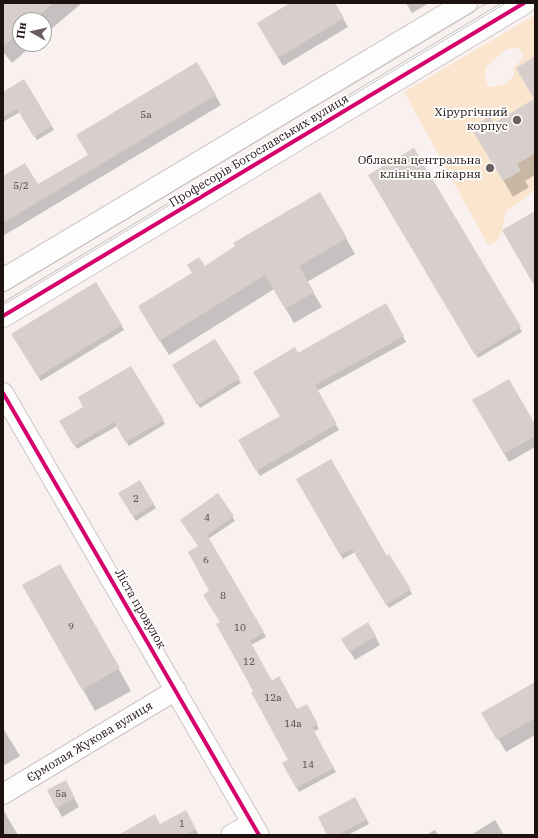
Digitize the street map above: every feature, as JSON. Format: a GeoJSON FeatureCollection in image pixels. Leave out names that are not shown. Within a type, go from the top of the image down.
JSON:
{"type":"FeatureCollection","features":[{"type":"Feature","properties":{"kind":"street","name":"Професорів Богославських вулиця"},"geometry":{"type":"LineString","coordinates":[[3,280],[466,3]]}},
{"type":"Feature","properties":{"kind":"street","name":"Професорів Богославських вулиця"},"geometry":{"type":"LineString","coordinates":[[3,316],[524,3]]}},
{"type":"Feature","properties":{"kind":"street","name":"Ліста провулок"},"geometry":{"type":"LineString","coordinates":[[3,393],[256,829]]}},
{"type":"Feature","properties":{"kind":"street","name":"Єрмолая Жукова вулиця"},"geometry":{"type":"LineString","coordinates":[[3,794],[176,690]]}},
{"type":"Feature","properties":{"kind":"street"},"geometry":{"type":"LineString","coordinates":[[231,835],[256,829]]}},
{"type":"Feature","properties":{"kind":"shaded area","name":"Обласна центральна клінічна лікарня"},"geometry":{"type":"Polygon","coordinates":[[[535,15],[535,56],[516,68],[534,99],[494,123],[490,117],[471,128],[503,181],[520,171],[517,164],[535,153],[535,189],[523,200],[506,211],[501,233],[497,242],[488,245],[404,92],[535,15]],[[515,47],[505,50],[486,67],[485,77],[488,87],[506,84],[514,75],[514,67],[521,60],[523,52],[515,47]]]}},
{"type":"Feature","properties":{"kind":"building"},"geometry":{"type":"Polygon","coordinates":[[[3,3],[53,3],[43,12],[12,12],[12,39],[3,46],[3,3]]]}},
{"type":"Feature","properties":{"kind":"building"},"geometry":{"type":"Polygon","coordinates":[[[290,3],[335,3],[344,18],[278,58],[257,23],[290,3]]]}},
{"type":"Feature","properties":{"kind":"building","name":"Хірургічний корпус"},"geometry":{"type":"Polygon","coordinates":[[[535,56],[535,153],[517,164],[521,171],[503,181],[471,128],[490,116],[494,123],[534,99],[516,68],[535,56]]]}},
{"type":"Feature","properties":{"kind":"building"},"geometry":{"type":"Polygon","coordinates":[[[197,62],[216,95],[3,223],[3,176],[25,163],[38,184],[88,155],[76,135],[197,62]]]}},
{"type":"Feature","properties":{"kind":"building"},"geometry":{"type":"Polygon","coordinates":[[[24,79],[52,126],[34,137],[17,109],[3,117],[3,92],[24,79]]]}},
{"type":"Feature","properties":{"kind":"building"},"geometry":{"type":"Polygon","coordinates":[[[414,148],[521,327],[475,355],[368,175],[414,148]]]}},
{"type":"Feature","properties":{"kind":"building"},"geometry":{"type":"Polygon","coordinates":[[[320,192],[347,238],[299,266],[314,292],[285,309],[265,275],[159,341],[138,306],[192,273],[187,265],[199,257],[205,266],[235,246],[233,243],[320,192]]]}},
{"type":"Feature","properties":{"kind":"building"},"geometry":{"type":"Polygon","coordinates":[[[535,211],[535,287],[502,230],[535,211]]]}},
{"type":"Feature","properties":{"kind":"building"},"geometry":{"type":"Polygon","coordinates":[[[96,282],[122,325],[38,377],[11,334],[96,282]]]}},
{"type":"Feature","properties":{"kind":"building"},"geometry":{"type":"Polygon","coordinates":[[[386,303],[404,336],[315,385],[337,424],[256,471],[238,440],[280,416],[253,372],[295,347],[298,353],[386,303]]]}},
{"type":"Feature","properties":{"kind":"building"},"geometry":{"type":"Polygon","coordinates":[[[215,339],[240,378],[197,405],[172,365],[215,339]]]}},
{"type":"Feature","properties":{"kind":"building"},"geometry":{"type":"Polygon","coordinates":[[[131,366],[164,420],[125,442],[114,422],[74,446],[59,421],[83,407],[78,397],[131,366]]]}},
{"type":"Feature","properties":{"kind":"building"},"geometry":{"type":"Polygon","coordinates":[[[509,379],[535,424],[535,436],[504,454],[472,400],[509,379]]]}},
{"type":"Feature","properties":{"kind":"building"},"geometry":{"type":"Polygon","coordinates":[[[331,459],[387,556],[389,554],[411,589],[386,605],[352,549],[340,555],[296,479],[331,459]]]}},
{"type":"Feature","properties":{"kind":"building"},"geometry":{"type":"Polygon","coordinates":[[[140,480],[154,504],[133,517],[118,493],[140,480]]]}},
{"type":"Feature","properties":{"kind":"building"},"geometry":{"type":"Polygon","coordinates":[[[218,493],[234,516],[207,535],[264,632],[250,641],[272,681],[279,676],[297,709],[307,704],[318,724],[312,727],[334,768],[296,788],[282,763],[288,760],[251,692],[253,691],[216,624],[220,622],[203,595],[209,591],[188,552],[198,546],[180,520],[218,493]]]}},
{"type":"Feature","properties":{"kind":"building"},"geometry":{"type":"Polygon","coordinates":[[[60,564],[120,668],[82,690],[22,585],[60,564]]]}},
{"type":"Feature","properties":{"kind":"building"},"geometry":{"type":"Polygon","coordinates":[[[368,622],[376,636],[349,652],[341,639],[368,622]]]}},
{"type":"Feature","properties":{"kind":"building"},"geometry":{"type":"Polygon","coordinates":[[[535,682],[535,718],[497,740],[481,713],[535,682]]]}},
{"type":"Feature","properties":{"kind":"building"},"geometry":{"type":"Polygon","coordinates":[[[66,780],[75,798],[56,808],[47,790],[66,780]]]}},
{"type":"Feature","properties":{"kind":"building"},"geometry":{"type":"Polygon","coordinates":[[[355,797],[367,819],[338,835],[327,835],[318,817],[355,797]]]}},
{"type":"Feature","properties":{"kind":"building"},"geometry":{"type":"Polygon","coordinates":[[[186,810],[196,829],[185,835],[118,835],[155,814],[160,824],[186,810]]]}},
{"type":"Feature","properties":{"kind":"tram line"},"geometry":{"type":"LineString","coordinates":[[3,293],[487,3]]}},
{"type":"Feature","properties":{"kind":"tram line"},"geometry":{"type":"LineString","coordinates":[[3,305],[506,3]]}},
{"type":"Feature","properties":{"kind":"cycle path"},"geometry":{"type":"LineString","coordinates":[[3,316],[524,3]]}},
{"type":"Feature","properties":{"kind":"cycle path"},"geometry":{"type":"LineString","coordinates":[[3,393],[259,835]]}},
{"type":"Feature","properties":{"kind":"place","name":"Хірургічний корпус"},"geometry":{"type":"Point","coordinates":[517,120]}},
{"type":"Feature","properties":{"kind":"place","name":"Обласна центральна клінічна лікарня"},"geometry":{"type":"Point","coordinates":[490,168]}}]}
